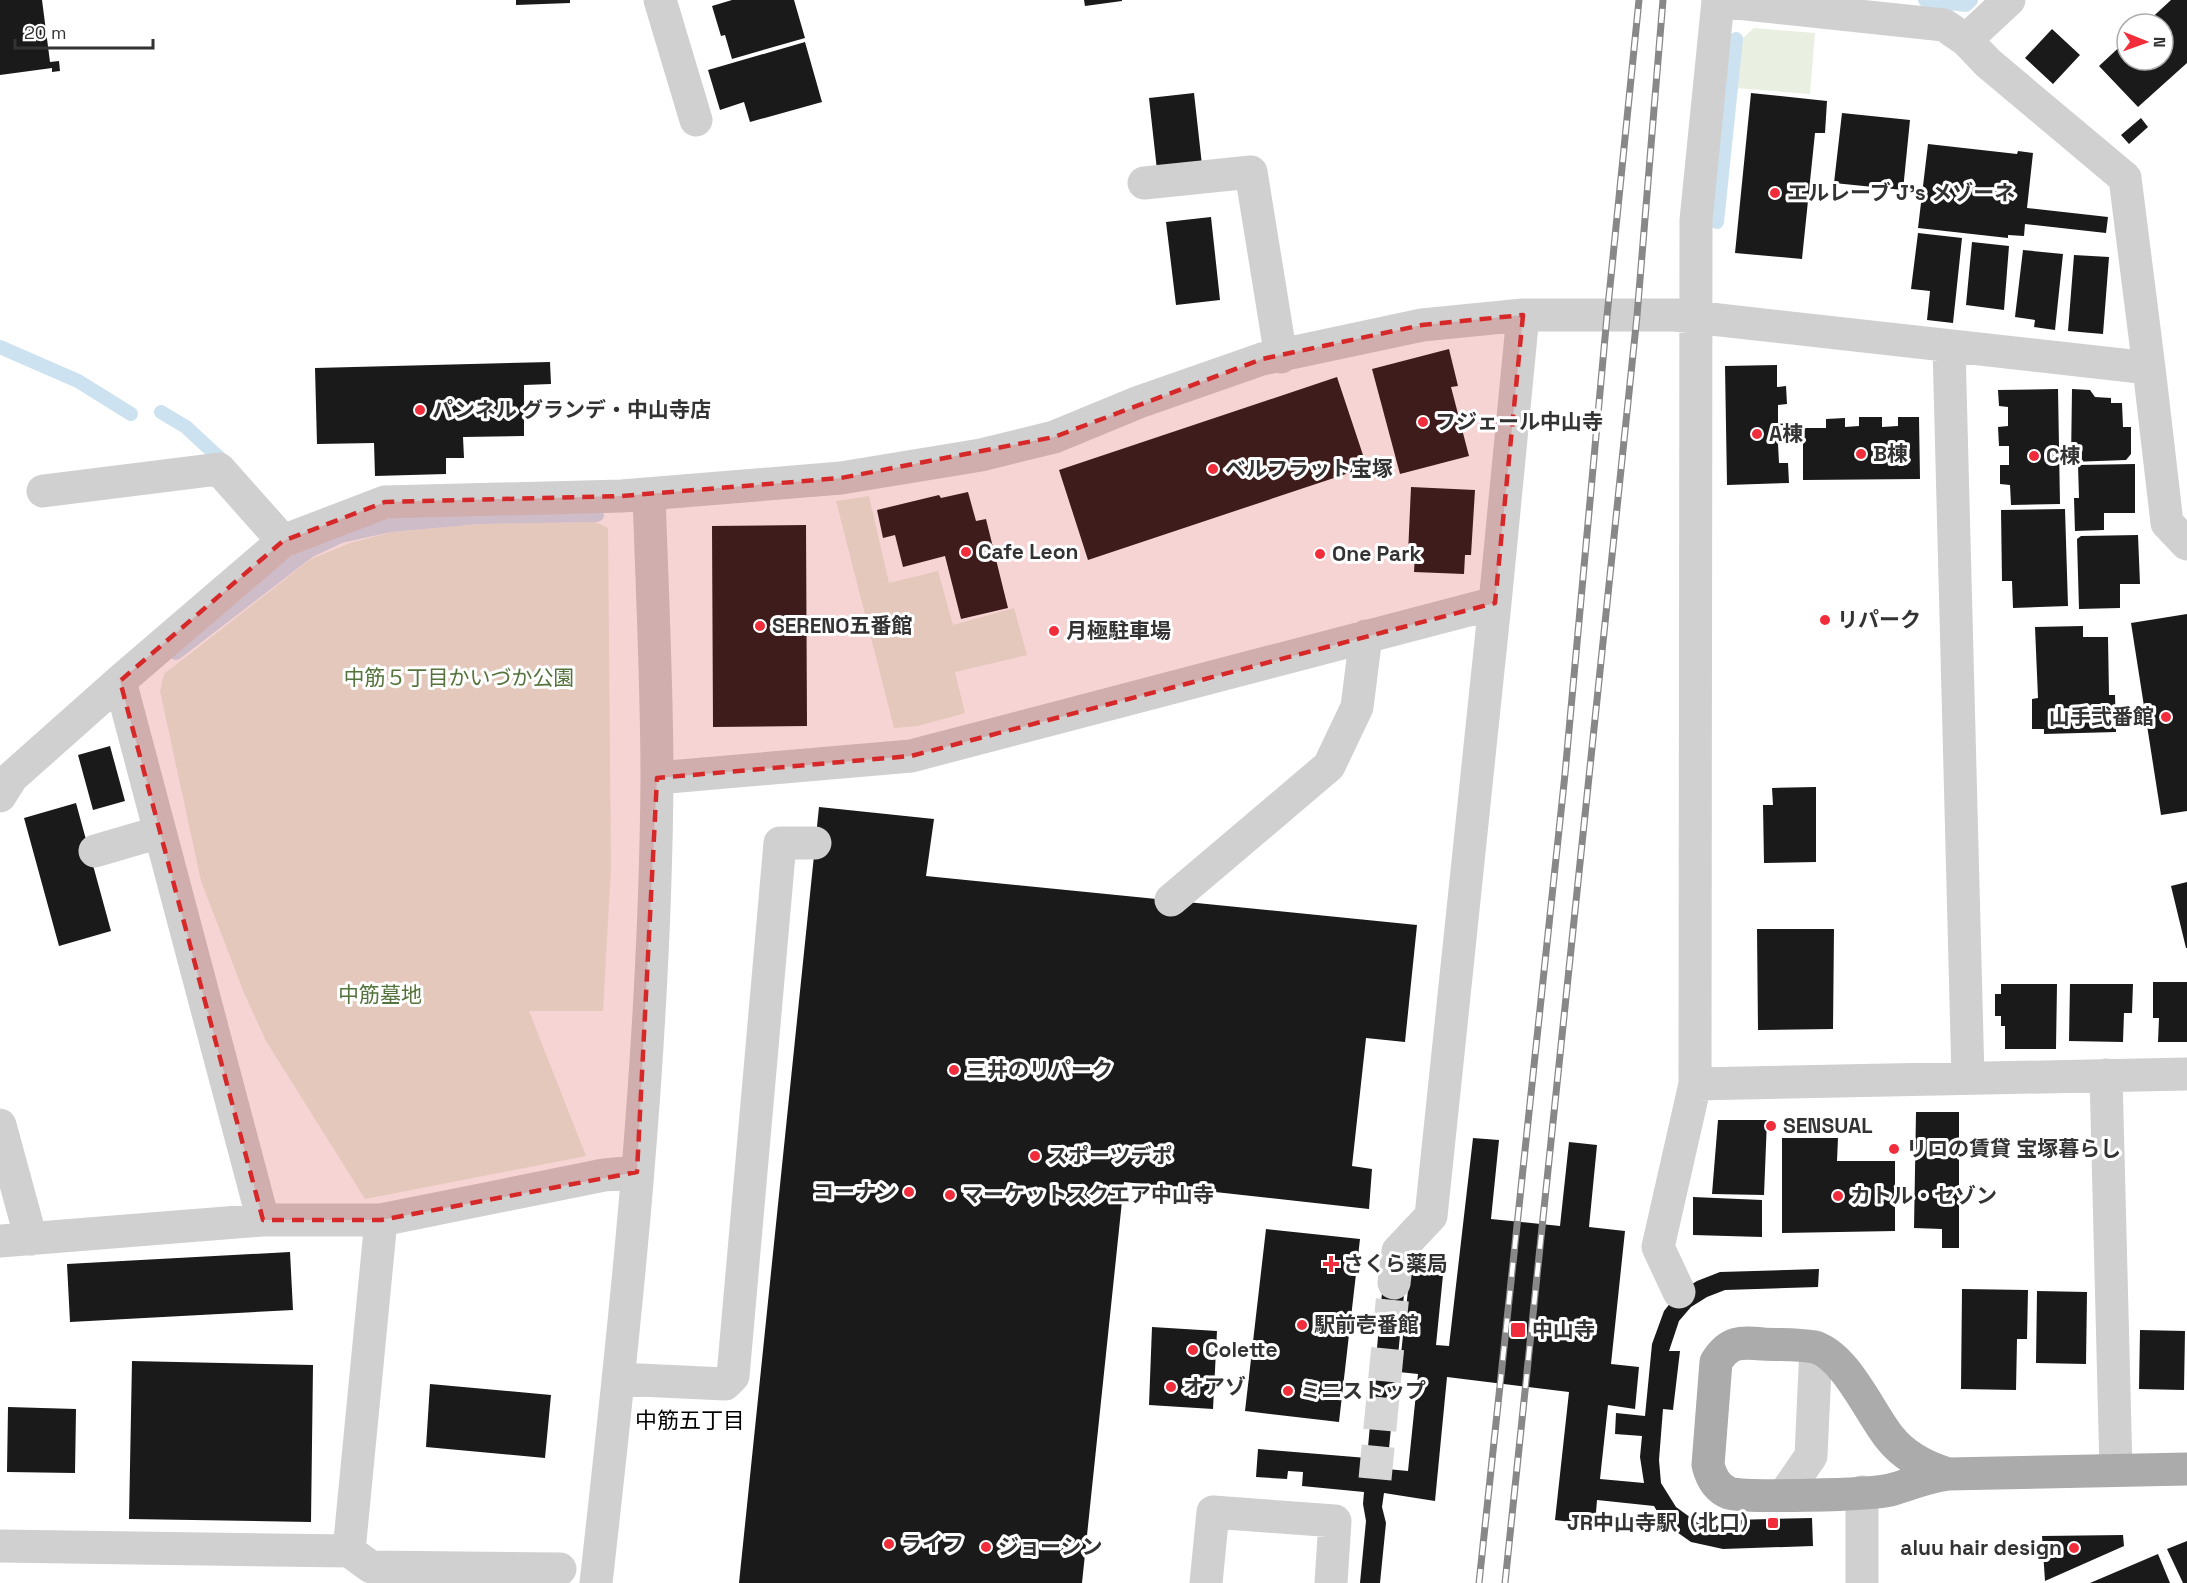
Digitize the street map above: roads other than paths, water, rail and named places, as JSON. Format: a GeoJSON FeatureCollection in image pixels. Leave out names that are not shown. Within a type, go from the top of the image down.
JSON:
{"type":"FeatureCollection","features":[{"type":"Feature","properties":{"kind":"main road"},"geometry":{"type":"LineString","coordinates":[[1948,1474],[1929,1468],[1902,1451],[1890,1439],[1841,1366],[1816,1347],[1744,1343],[1724,1350],[1716,1362],[1708,1465],[1711,1478],[1721,1489],[1730,1494],[1784,1495],[1890,1490],[1914,1480],[1948,1474],[2187,1468]]}},
{"type":"Feature","properties":{"kind":"street"},"geometry":{"type":"LineString","coordinates":[[660,0],[696,120]]}},
{"type":"Feature","properties":{"kind":"street"},"geometry":{"type":"LineString","coordinates":[[1966,40],[2009,0]]}},
{"type":"Feature","properties":{"kind":"street"},"geometry":{"type":"LineString","coordinates":[[1679,1292],[1658,1247],[1695,1084],[1696,220],[1718,1],[1944,25],[1966,40],[1988,63],[2125,178],[2167,523],[2187,544]]}},
{"type":"Feature","properties":{"kind":"street"},"geometry":{"type":"LineString","coordinates":[[1144,183],[1251,172],[1281,357]]}},
{"type":"Feature","properties":{"kind":"street"},"geometry":{"type":"LineString","coordinates":[[0,796],[12,777],[283,541],[384,502],[649,494],[841,478],[981,454],[1054,437],[1140,402],[1262,360],[1422,325],[1523,315],[1675,315],[2149,368]]}},
{"type":"Feature","properties":{"kind":"street"},"geometry":{"type":"LineString","coordinates":[[1394,1284],[1398,1251],[1431,1216],[1523,315]]}},
{"type":"Feature","properties":{"kind":"street"},"geometry":{"type":"LineString","coordinates":[[1949,347],[1968,1078]]}},
{"type":"Feature","properties":{"kind":"street"},"geometry":{"type":"LineString","coordinates":[[43,491],[219,469],[283,541]]}},
{"type":"Feature","properties":{"kind":"street"},"geometry":{"type":"LineString","coordinates":[[596,1583],[637,1172],[651,954],[657,778],[649,494]]}},
{"type":"Feature","properties":{"kind":"street"},"geometry":{"type":"LineString","coordinates":[[657,778],[911,756],[1495,603]]}},
{"type":"Feature","properties":{"kind":"street"},"geometry":{"type":"LineString","coordinates":[[1172,900],[1329,765],[1357,707],[1366,636]]}},
{"type":"Feature","properties":{"kind":"street"},"geometry":{"type":"LineString","coordinates":[[120,681],[263,1220]]}},
{"type":"Feature","properties":{"kind":"street"},"geometry":{"type":"LineString","coordinates":[[95,851],[160,832]]}},
{"type":"Feature","properties":{"kind":"street"},"geometry":{"type":"LineString","coordinates":[[618,1379],[725,1384],[733,1376],[780,843],[815,843]]}},
{"type":"Feature","properties":{"kind":"street"},"geometry":{"type":"LineString","coordinates":[[1695,1084],[2187,1074]]}},
{"type":"Feature","properties":{"kind":"street"},"geometry":{"type":"LineString","coordinates":[[2106,1075],[2116,1470]]}},
{"type":"Feature","properties":{"kind":"street"},"geometry":{"type":"LineString","coordinates":[[0,1125],[16,1240],[263,1220],[381,1220],[604,1175],[637,1172]]}},
{"type":"Feature","properties":{"kind":"street"},"geometry":{"type":"LineString","coordinates":[[349,1551],[381,1220]]}},
{"type":"Feature","properties":{"kind":"street"},"geometry":{"type":"LineString","coordinates":[[1784,1495],[1811,1456],[1816,1347]]}},
{"type":"Feature","properties":{"kind":"street"},"geometry":{"type":"LineString","coordinates":[[1862,1492],[1862,1583]]}},
{"type":"Feature","properties":{"kind":"street"},"geometry":{"type":"LineString","coordinates":[[1206,1583],[1213,1512],[1335,1521],[1331,1583]]}},
{"type":"Feature","properties":{"kind":"street"},"geometry":{"type":"LineString","coordinates":[[0,1546],[349,1551],[371,1567],[560,1569]]}},
{"type":"Feature","properties":{"kind":"waterway"},"geometry":{"type":"LineString","coordinates":[[1925,0],[1966,5],[1971,0]]}},
{"type":"Feature","properties":{"kind":"waterway"},"geometry":{"type":"LineString","coordinates":[[1717,222],[1736,39]]}},
{"type":"Feature","properties":{"kind":"waterway"},"geometry":{"type":"LineString","coordinates":[[0,347],[78,381],[131,414]]}},
{"type":"Feature","properties":{"kind":"waterway"},"geometry":{"type":"LineString","coordinates":[[161,412],[186,427],[228,466]]}},
{"type":"Feature","properties":{"kind":"waterway"},"geometry":{"type":"LineString","coordinates":[[176,653],[309,551],[341,536],[391,525],[479,517],[597,515]]}},
{"type":"Feature","properties":{"kind":"tunnel"},"geometry":{"type":"LineString","coordinates":[[1375,1479],[1394,1283]]}},
{"type":"Feature","properties":{"kind":"railway"},"geometry":{"type":"LineString","coordinates":[[1479,1583],[1565,774],[1639,0]]}},
{"type":"Feature","properties":{"kind":"railway"},"geometry":{"type":"LineString","coordinates":[[1505,1583],[1637,316],[1663,0]]}},
{"type":"Feature","properties":{"kind":"place","name":"エルレーブ J's メゾーネ"},"geometry":{"type":"Point","coordinates":[1775,193]}},
{"type":"Feature","properties":{"kind":"place","name":"パンネル グランデ・中山寺店"},"geometry":{"type":"Point","coordinates":[420,410]}},
{"type":"Feature","properties":{"kind":"place","name":"フジェール中山寺"},"geometry":{"type":"Point","coordinates":[1423,422]}},
{"type":"Feature","properties":{"kind":"place","name":"A棟"},"geometry":{"type":"Point","coordinates":[1757,434]}},
{"type":"Feature","properties":{"kind":"place","name":"B棟"},"geometry":{"type":"Point","coordinates":[1861,454]}},
{"type":"Feature","properties":{"kind":"place","name":"C棟"},"geometry":{"type":"Point","coordinates":[2034,456]}},
{"type":"Feature","properties":{"kind":"place","name":"ベルフラット宝塚"},"geometry":{"type":"Point","coordinates":[1213,469]}},
{"type":"Feature","properties":{"kind":"place","name":"Cafe Leon"},"geometry":{"type":"Point","coordinates":[966,552]}},
{"type":"Feature","properties":{"kind":"place","name":"One Park"},"geometry":{"type":"Point","coordinates":[1320,554]}},
{"type":"Feature","properties":{"kind":"place","name":"リパーク"},"geometry":{"type":"Point","coordinates":[1825,620]}},
{"type":"Feature","properties":{"kind":"place","name":"SERENO五番館"},"geometry":{"type":"Point","coordinates":[760,626]}},
{"type":"Feature","properties":{"kind":"place","name":"月極駐車場"},"geometry":{"type":"Point","coordinates":[1054,631]}},
{"type":"Feature","properties":{"kind":"place","name":"山手弐番館"},"geometry":{"type":"Point","coordinates":[2166,717]}},
{"type":"Feature","properties":{"kind":"place","name":"三井のリパーク"},"geometry":{"type":"Point","coordinates":[954,1070]}},
{"type":"Feature","properties":{"kind":"place","name":"SENSUAL"},"geometry":{"type":"Point","coordinates":[1771,1126]}},
{"type":"Feature","properties":{"kind":"place","name":"リロの賃貸 宝塚暮らし"},"geometry":{"type":"Point","coordinates":[1894,1149]}},
{"type":"Feature","properties":{"kind":"place","name":"スポーツデポ"},"geometry":{"type":"Point","coordinates":[1035,1156]}},
{"type":"Feature","properties":{"kind":"place","name":"コーナン"},"geometry":{"type":"Point","coordinates":[909,1192]}},
{"type":"Feature","properties":{"kind":"place","name":"マーケットスクエア中山寺"},"geometry":{"type":"Point","coordinates":[950,1195]}},
{"type":"Feature","properties":{"kind":"place","name":"カトル・セゾン"},"geometry":{"type":"Point","coordinates":[1838,1196]}},
{"type":"Feature","properties":{"kind":"place","name":"さくら薬局"},"geometry":{"type":"Point","coordinates":[1331,1264]}},
{"type":"Feature","properties":{"kind":"place","name":"駅前壱番館"},"geometry":{"type":"Point","coordinates":[1302,1325]}},
{"type":"Feature","properties":{"kind":"place","name":"中山寺"},"geometry":{"type":"Point","coordinates":[1518,1330]}},
{"type":"Feature","properties":{"kind":"place","name":"Colette"},"geometry":{"type":"Point","coordinates":[1193,1350]}},
{"type":"Feature","properties":{"kind":"place","name":"オアゾ"},"geometry":{"type":"Point","coordinates":[1171,1387]}},
{"type":"Feature","properties":{"kind":"place","name":"ミニストップ"},"geometry":{"type":"Point","coordinates":[1288,1391]}},
{"type":"Feature","properties":{"kind":"place","name":"JR中山寺駅（北口）"},"geometry":{"type":"Point","coordinates":[1773,1523]}},
{"type":"Feature","properties":{"kind":"place","name":"ライフ"},"geometry":{"type":"Point","coordinates":[889,1544]}},
{"type":"Feature","properties":{"kind":"place","name":"ジョーシン"},"geometry":{"type":"Point","coordinates":[986,1547]}},
{"type":"Feature","properties":{"kind":"place","name":"aluu hair design"},"geometry":{"type":"Point","coordinates":[2074,1548]}},
{"type":"Feature","properties":{"kind":"district","name":"中筋五丁目"},"geometry":{"type":"Point","coordinates":[690,1420]}},
{"type":"Feature","properties":{"kind":"park label","name":"中筋５丁目かいづか公園"},"geometry":{"type":"Point","coordinates":[459,678]}},
{"type":"Feature","properties":{"kind":"park label","name":"中筋墓地"},"geometry":{"type":"Point","coordinates":[380,995]}}]}
